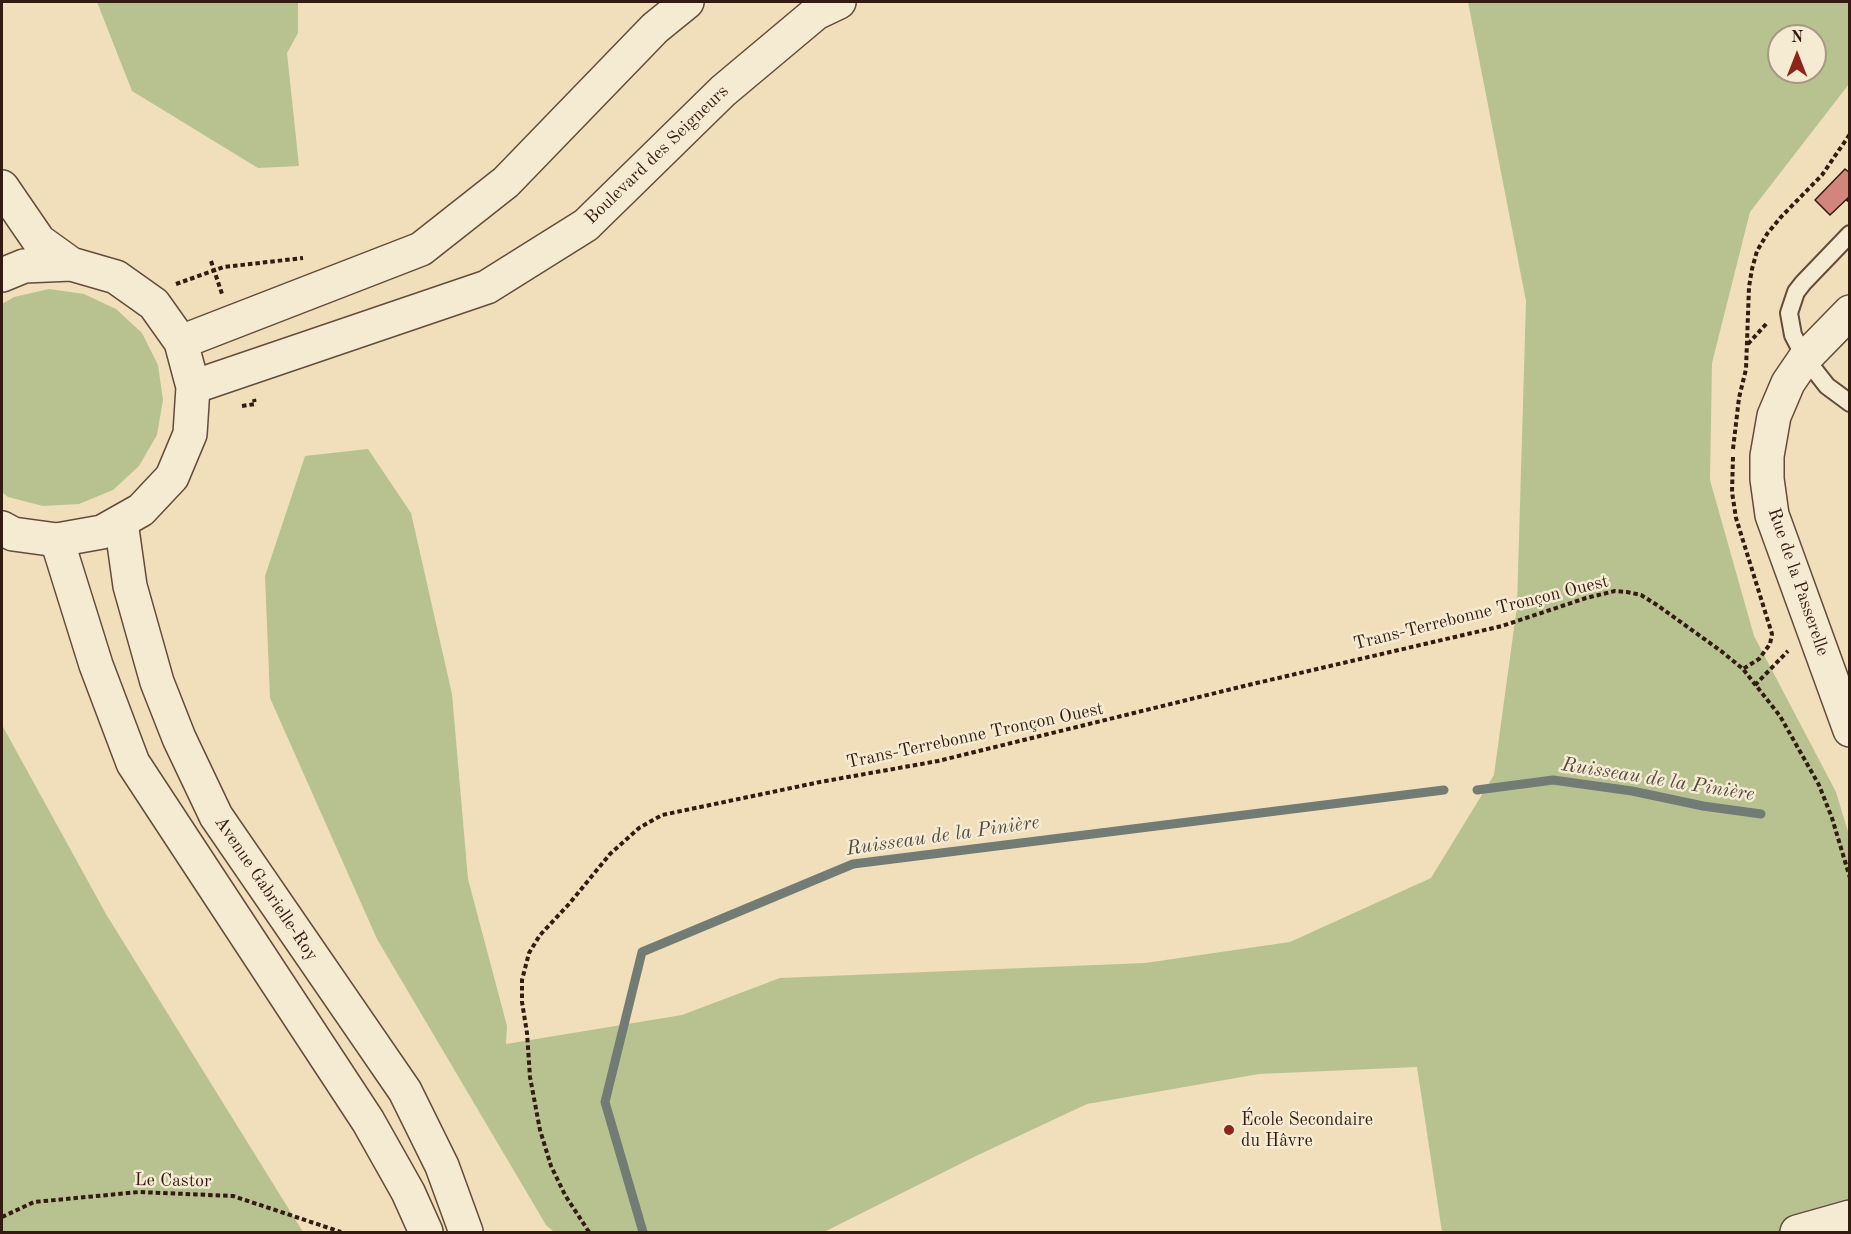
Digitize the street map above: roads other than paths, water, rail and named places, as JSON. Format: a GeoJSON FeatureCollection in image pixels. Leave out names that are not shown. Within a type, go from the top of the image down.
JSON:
{"type":"FeatureCollection","features":[{"type":"Feature","properties":{"kind":"street"},"geometry":{"type":"LineString","coordinates":[[181,342],[421,249],[506,182],[655,28],[687,2]]}},
{"type":"Feature","properties":{"kind":"street","name":"Boulevard des Seigneurs"},"geometry":{"type":"LineString","coordinates":[[193,387],[487,287],[586,225],[723,91],[816,14],[838,2]]}},
{"type":"Feature","properties":{"kind":"street"},"geometry":{"type":"LineString","coordinates":[[2,187],[39,240],[71,264]]}},
{"type":"Feature","properties":{"kind":"street"},"geometry":{"type":"LineString","coordinates":[[2,275],[24,266],[71,264],[116,277],[154,304],[181,342],[193,387],[190,434],[172,477],[141,510],[102,532],[57,540],[13,534],[2,528]]}},
{"type":"Feature","properties":{"kind":"street","name":"Rue de la Passerelle"},"geometry":{"type":"LineString","coordinates":[[1850,312],[1805,358],[1788,383],[1774,416],[1767,456],[1768,496],[1772,515],[1850,730]]}},
{"type":"Feature","properties":{"kind":"street","name":"Avenue Gabrielle-Roy"},"geometry":{"type":"LineString","coordinates":[[121,522],[130,586],[158,682],[179,738],[216,816],[405,1091],[442,1166],[466,1233]]}},
{"type":"Feature","properties":{"kind":"street"},"geometry":{"type":"LineString","coordinates":[[57,540],[96,665],[133,763],[368,1121],[408,1192],[426,1233]]}},
{"type":"Feature","properties":{"kind":"street"},"geometry":{"type":"LineString","coordinates":[[1797,1233],[1850,1218]]}},
{"type":"Feature","properties":{"kind":"lane"},"geometry":{"type":"LineString","coordinates":[[1850,234],[1803,283],[1792,302],[1789,313],[1796,342],[1805,358],[1827,386],[1850,403]]}},
{"type":"Feature","properties":{"kind":"waterway","name":"Ruisseau de la Pinière"},"geometry":{"type":"LineString","coordinates":[[1477,790],[1553,780],[1632,791],[1703,806],[1761,814]]}},
{"type":"Feature","properties":{"kind":"waterway","name":"Ruisseau de la Pinière"},"geometry":{"type":"LineString","coordinates":[[643,1232],[605,1102],[642,952],[853,864],[1444,790]]}},
{"type":"Feature","properties":{"kind":"place","name":"École Secondaire du Hâvre"},"geometry":{"type":"Point","coordinates":[1229,1130]}}]}
